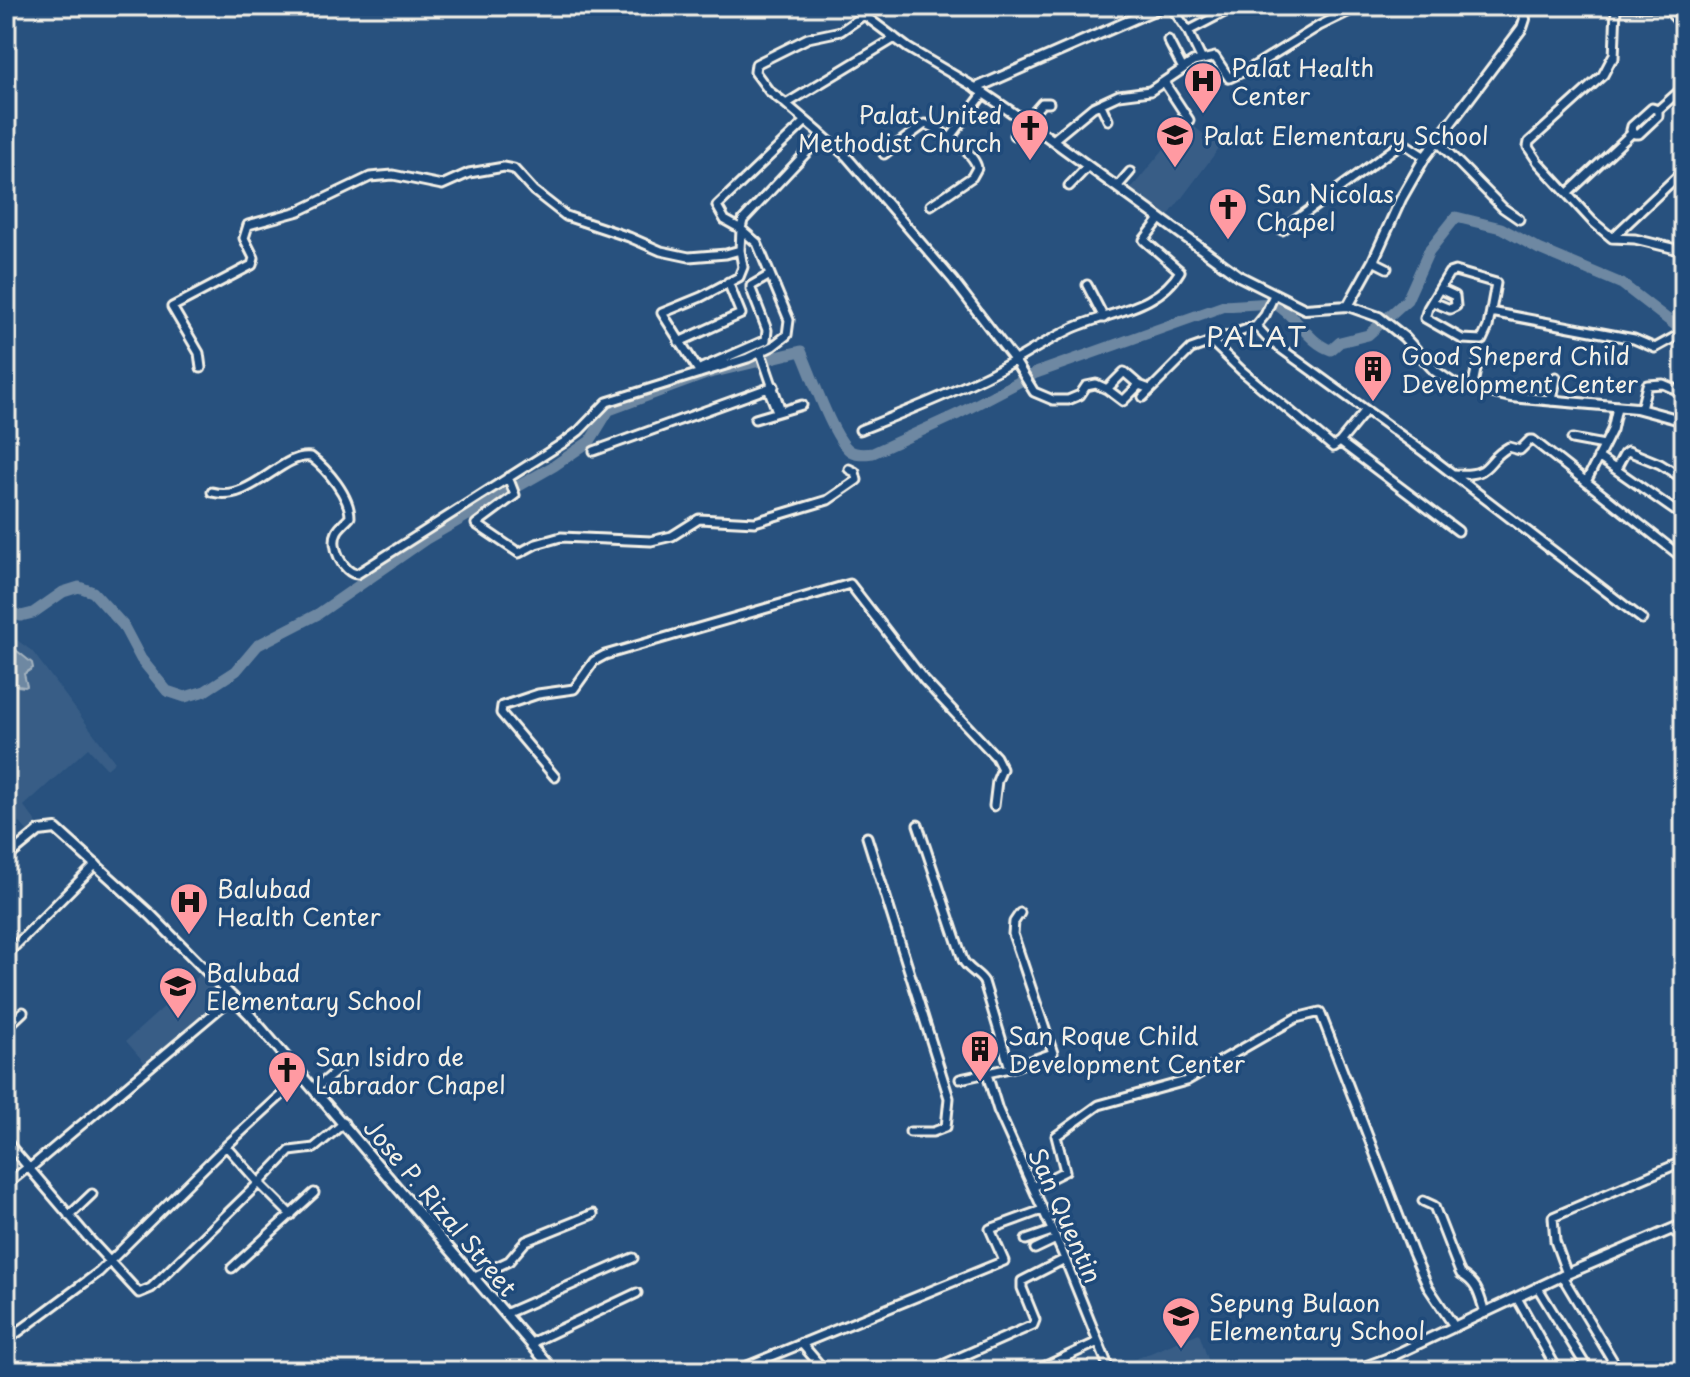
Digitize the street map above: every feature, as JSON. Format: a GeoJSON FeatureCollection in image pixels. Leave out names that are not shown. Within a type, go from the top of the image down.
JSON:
{"type":"FeatureCollection","features":[{"type":"Feature","properties":{"kind":"street"},"geometry":{"type":"LineString","coordinates":[[852,6],[895,38],[1053,140],[1271,301],[1305,309],[1348,306],[1387,322],[1442,377],[1472,389],[1511,397],[1641,409],[1684,421]]}},
{"type":"Feature","properties":{"kind":"street"},"geometry":{"type":"LineString","coordinates":[[950,138],[980,91],[1163,6]]}},
{"type":"Feature","properties":{"kind":"street"},"geometry":{"type":"LineString","coordinates":[[1171,6],[1201,58]]}},
{"type":"Feature","properties":{"kind":"street"},"geometry":{"type":"LineString","coordinates":[[1188,31],[1236,6]]}},
{"type":"Feature","properties":{"kind":"street"},"geometry":{"type":"LineString","coordinates":[[1053,140],[1086,110],[1119,95],[1144,93],[1201,58],[1215,57],[1229,78],[1360,6]]}},
{"type":"Feature","properties":{"kind":"street"},"geometry":{"type":"LineString","coordinates":[[1348,306],[1425,157],[1522,28],[1525,19],[1522,6]]}},
{"type":"Feature","properties":{"kind":"street"},"geometry":{"type":"LineString","coordinates":[[1684,27],[1665,7],[1616,7],[1614,58],[1603,75],[1529,142],[1530,153],[1612,238],[1635,239],[1684,251]]}},
{"type":"Feature","properties":{"kind":"street"},"geometry":{"type":"LineString","coordinates":[[864,15],[841,31],[808,38],[756,64],[755,72],[769,91],[847,157],[953,280],[1027,377],[1034,392],[1053,400],[1068,400],[1080,395],[1086,386],[1096,384],[1123,401],[1139,385]]}},
{"type":"Feature","properties":{"kind":"street"},"geometry":{"type":"LineString","coordinates":[[786,104],[895,38]]}},
{"type":"Feature","properties":{"kind":"street"},"geometry":{"type":"LineString","coordinates":[[1168,40],[1183,69]]}},
{"type":"Feature","properties":{"kind":"street"},"geometry":{"type":"LineString","coordinates":[[1164,82],[1189,120]]}},
{"type":"Feature","properties":{"kind":"street"},"geometry":{"type":"LineString","coordinates":[[1568,193],[1633,132],[1631,127],[1641,117],[1652,108],[1658,110],[1684,87]]}},
{"type":"Feature","properties":{"kind":"street"},"geometry":{"type":"LineString","coordinates":[[1014,135],[1042,103],[1049,103]]}},
{"type":"Feature","properties":{"kind":"street"},"geometry":{"type":"LineString","coordinates":[[1101,105],[1108,120]]}},
{"type":"Feature","properties":{"kind":"street"},"geometry":{"type":"LineString","coordinates":[[212,492],[221,495],[233,492],[296,459],[311,457],[331,477],[349,508],[350,517],[339,528],[335,542],[345,568],[355,574],[360,573],[509,480],[576,434],[611,400],[762,355],[783,339],[789,320],[757,243],[725,220],[717,206],[806,121]]}},
{"type":"Feature","properties":{"kind":"street"},"geometry":{"type":"LineString","coordinates":[[884,154],[925,124],[950,138],[975,160],[977,168],[972,177],[931,205]]}},
{"type":"Feature","properties":{"kind":"street"},"geometry":{"type":"LineString","coordinates":[[698,372],[662,313],[701,297],[741,275],[743,220],[819,141],[820,133]]}},
{"type":"Feature","properties":{"kind":"street"},"geometry":{"type":"LineString","coordinates":[[1437,141],[1503,208],[1519,219]]}},
{"type":"Feature","properties":{"kind":"street"},"geometry":{"type":"LineString","coordinates":[[1282,230],[1399,145],[1408,146],[1425,157]]}},
{"type":"Feature","properties":{"kind":"street"},"geometry":{"type":"LineString","coordinates":[[1069,186],[1088,166]]}},
{"type":"Feature","properties":{"kind":"street"},"geometry":{"type":"LineString","coordinates":[[201,368],[199,353],[172,306],[252,265],[254,258],[244,238],[248,225],[299,211],[370,177],[393,175],[442,185],[478,171],[509,168],[566,216],[661,251],[689,257],[740,250]]}},
{"type":"Feature","properties":{"kind":"street"},"geometry":{"type":"LineString","coordinates":[[1612,238],[1684,170]]}},
{"type":"Feature","properties":{"kind":"street"},"geometry":{"type":"LineString","coordinates":[[1117,187],[1130,172]]}},
{"type":"Feature","properties":{"kind":"street"},"geometry":{"type":"LineString","coordinates":[[860,430],[932,401],[1015,361],[1066,331],[1123,313],[1141,303],[1178,275],[1178,269],[1144,240],[1160,219]]}},
{"type":"Feature","properties":{"kind":"street"},"geometry":{"type":"LineString","coordinates":[[1373,261],[1387,268]]}},
{"type":"Feature","properties":{"kind":"street"},"geometry":{"type":"LineString","coordinates":[[1452,271],[1492,280],[1496,285],[1482,340],[1469,341],[1448,333],[1425,318],[1440,289],[1452,271]]}},
{"type":"Feature","properties":{"kind":"street"},"geometry":{"type":"LineString","coordinates":[[698,372],[766,340],[767,330],[751,289],[770,275]]}},
{"type":"Feature","properties":{"kind":"street"},"geometry":{"type":"LineString","coordinates":[[679,342],[741,314],[728,282]]}},
{"type":"Feature","properties":{"kind":"street"},"geometry":{"type":"LineString","coordinates":[[1087,285],[1104,318]]}},
{"type":"Feature","properties":{"kind":"street"},"geometry":{"type":"LineString","coordinates":[[1433,302],[1450,309],[1456,306],[1455,296],[1440,289]]}},
{"type":"Feature","properties":{"kind":"street"},"geometry":{"type":"LineString","coordinates":[[1143,397],[1188,351],[1256,326],[1271,301]]}},
{"type":"Feature","properties":{"kind":"street"},"geometry":{"type":"LineString","coordinates":[[1491,312],[1634,339],[1655,348],[1684,332]]}},
{"type":"Feature","properties":{"kind":"street"},"geometry":{"type":"LineString","coordinates":[[1256,326],[1269,340],[1642,619]]}},
{"type":"Feature","properties":{"kind":"street"},"geometry":{"type":"LineString","coordinates":[[1212,342],[1333,447],[1366,410]]}},
{"type":"Feature","properties":{"kind":"street"},"geometry":{"type":"LineString","coordinates":[[762,355],[779,411]]}},
{"type":"Feature","properties":{"kind":"street"},"geometry":{"type":"LineString","coordinates":[[1472,389],[1477,365]]}},
{"type":"Feature","properties":{"kind":"street"},"geometry":{"type":"LineString","coordinates":[[1107,389],[1124,372],[1139,385],[1150,389]]}},
{"type":"Feature","properties":{"kind":"street"},"geometry":{"type":"LineString","coordinates":[[1552,401],[1556,377]]}},
{"type":"Feature","properties":{"kind":"street"},"geometry":{"type":"LineString","coordinates":[[1641,409],[1647,385],[1663,384],[1684,393]]}},
{"type":"Feature","properties":{"kind":"street"},"geometry":{"type":"LineString","coordinates":[[594,451],[771,387]]}},
{"type":"Feature","properties":{"kind":"street"},"geometry":{"type":"LineString","coordinates":[[755,419],[802,405]]}},
{"type":"Feature","properties":{"kind":"street"},"geometry":{"type":"LineString","coordinates":[[1586,482],[1612,430],[1617,407]]}},
{"type":"Feature","properties":{"kind":"street"},"geometry":{"type":"LineString","coordinates":[[1572,439],[1604,445]]}},
{"type":"Feature","properties":{"kind":"street"},"geometry":{"type":"LineString","coordinates":[[1452,474],[1480,472],[1489,468],[1498,452],[1509,447],[1520,450],[1530,440],[1684,559]]}},
{"type":"Feature","properties":{"kind":"street"},"geometry":{"type":"LineString","coordinates":[[1340,442],[1458,531]]}},
{"type":"Feature","properties":{"kind":"street"},"geometry":{"type":"LineString","coordinates":[[1617,467],[1628,451],[1683,476]]}},
{"type":"Feature","properties":{"kind":"street"},"geometry":{"type":"LineString","coordinates":[[1598,457],[1617,467],[1684,517]]}},
{"type":"Feature","properties":{"kind":"street"},"geometry":{"type":"LineString","coordinates":[[509,480],[514,496],[476,524],[519,553],[561,537],[651,541],[672,536],[699,519],[755,522],[838,495],[856,482],[857,475],[849,469]]}},
{"type":"Feature","properties":{"kind":"street"},"geometry":{"type":"LineString","coordinates":[[555,777],[501,713],[502,706],[538,694],[574,689],[594,661],[605,655],[850,584],[924,680],[996,757],[1002,769],[994,806]]}},
{"type":"Feature","properties":{"kind":"street"},"geometry":{"type":"LineString","coordinates":[[918,825],[963,960],[969,971],[984,982],[1010,1068]]}},
{"type":"Feature","properties":{"kind":"street","name":"Jose P. Rizal Street"},"geometry":{"type":"LineString","coordinates":[[6,858],[30,836],[45,828],[61,832],[96,864],[233,997],[554,1371]]}},
{"type":"Feature","properties":{"kind":"street"},"geometry":{"type":"LineString","coordinates":[[867,837],[949,1098],[946,1127],[933,1132],[910,1132]]}},
{"type":"Feature","properties":{"kind":"street"},"geometry":{"type":"LineString","coordinates":[[6,955],[96,864]]}},
{"type":"Feature","properties":{"kind":"street"},"geometry":{"type":"LineString","coordinates":[[960,1079],[1050,1056],[1053,1050],[1013,934],[1014,922],[1020,913]]}},
{"type":"Feature","properties":{"kind":"street"},"geometry":{"type":"LineString","coordinates":[[6,1185],[233,997]]}},
{"type":"Feature","properties":{"kind":"street"},"geometry":{"type":"LineString","coordinates":[[6,1028],[23,1012]]}},
{"type":"Feature","properties":{"kind":"street"},"geometry":{"type":"LineString","coordinates":[[1033,1187],[1065,1171],[1056,1136],[1099,1105],[1186,1081],[1296,1018],[1320,1012],[1413,1253],[1428,1287],[1454,1326]]}},
{"type":"Feature","properties":{"kind":"street"},"geometry":{"type":"LineString","coordinates":[[315,1089],[349,1061]]}},
{"type":"Feature","properties":{"kind":"street","name":"San Quentin"},"geometry":{"type":"LineString","coordinates":[[987,1074],[998,1110],[1065,1259],[1110,1371]]}},
{"type":"Feature","properties":{"kind":"street"},"geometry":{"type":"LineString","coordinates":[[6,1341],[89,1281],[303,1075]]}},
{"type":"Feature","properties":{"kind":"street"},"geometry":{"type":"LineString","coordinates":[[6,1141],[139,1293],[151,1288],[290,1151],[314,1148],[344,1123]]}},
{"type":"Feature","properties":{"kind":"street"},"geometry":{"type":"LineString","coordinates":[[226,1146],[291,1215]]}},
{"type":"Feature","properties":{"kind":"street"},"geometry":{"type":"LineString","coordinates":[[1602,1371],[1616,1368],[1564,1275],[1555,1241],[1553,1217],[1684,1161]]}},
{"type":"Feature","properties":{"kind":"street"},"geometry":{"type":"LineString","coordinates":[[232,1268],[314,1193]]}},
{"type":"Feature","properties":{"kind":"street"},"geometry":{"type":"LineString","coordinates":[[69,1216],[92,1194]]}},
{"type":"Feature","properties":{"kind":"street"},"geometry":{"type":"LineString","coordinates":[[1423,1201],[1434,1206],[1459,1270],[1476,1285],[1485,1313]]}},
{"type":"Feature","properties":{"kind":"street"},"geometry":{"type":"LineString","coordinates":[[735,1371],[1004,1261],[990,1229],[1042,1210]]}},
{"type":"Feature","properties":{"kind":"street"},"geometry":{"type":"LineString","coordinates":[[473,1278],[509,1261],[526,1241],[593,1214]]}},
{"type":"Feature","properties":{"kind":"street"},"geometry":{"type":"LineString","coordinates":[[1353,1371],[1386,1359],[1564,1275],[1684,1224]]}},
{"type":"Feature","properties":{"kind":"street"},"geometry":{"type":"LineString","coordinates":[[1672,1230],[1684,1238]]}},
{"type":"Feature","properties":{"kind":"street"},"geometry":{"type":"LineString","coordinates":[[1026,1240],[1052,1231]]}},
{"type":"Feature","properties":{"kind":"street"},"geometry":{"type":"LineString","coordinates":[[1035,1249],[1056,1239]]}},
{"type":"Feature","properties":{"kind":"street"},"geometry":{"type":"LineString","coordinates":[[505,1314],[633,1258]]}},
{"type":"Feature","properties":{"kind":"street"},"geometry":{"type":"LineString","coordinates":[[929,1371],[1033,1325],[1035,1320],[1022,1281],[1065,1259]]}},
{"type":"Feature","properties":{"kind":"street"},"geometry":{"type":"LineString","coordinates":[[1538,1288],[1589,1371]]}},
{"type":"Feature","properties":{"kind":"street"},"geometry":{"type":"LineString","coordinates":[[531,1343],[637,1293]]}},
{"type":"Feature","properties":{"kind":"street"},"geometry":{"type":"LineString","coordinates":[[1517,1298],[1554,1370]]}},
{"type":"Feature","properties":{"kind":"street"},"geometry":{"type":"LineString","coordinates":[[1035,1371],[1098,1342]]}},
{"type":"Feature","properties":{"kind":"street"},"geometry":{"type":"LineString","coordinates":[[801,1343],[825,1371]]}},
{"type":"Feature","properties":{"kind":"street"},"geometry":{"type":"LineString","coordinates":[[1386,1359],[1391,1371]]}},
{"type":"Feature","properties":{"kind":"shaded area","name":"Palat Elementary School"},"geometry":{"type":"Polygon","coordinates":[[[1187,121],[1220,147],[1166,219],[1129,191],[1187,121]]]}},
{"type":"Feature","properties":{"kind":"shaded area"},"geometry":{"type":"Polygon","coordinates":[[[6,632],[32,651],[115,762],[107,769],[88,748],[24,806],[40,827],[30,834],[6,807],[6,632]]]}},
{"type":"Feature","properties":{"kind":"shaded area"},"geometry":{"type":"Polygon","coordinates":[[[6,642],[32,663],[33,668],[24,674],[25,687],[18,686],[6,674],[6,642]]]}},
{"type":"Feature","properties":{"kind":"shaded area","name":"Balubad Elementary School"},"geometry":{"type":"Polygon","coordinates":[[[205,970],[231,998],[149,1068],[126,1041],[205,970]]]}},
{"type":"Feature","properties":{"kind":"shaded area","name":"Sepung Bulaon Elementary School"},"geometry":{"type":"Polygon","coordinates":[[[1199,1333],[1212,1371],[1117,1371],[1116,1367],[1199,1333]]]}},
{"type":"Feature","properties":{"kind":"waterway"},"geometry":{"type":"LineString","coordinates":[[6,611],[21,616],[33,613],[63,592],[79,587],[93,592],[123,625],[141,659],[167,691],[185,697],[205,691],[236,671],[258,645],[318,614],[426,539],[554,466],[590,441],[609,410],[706,374],[801,351],[842,443],[851,452],[867,454],[958,414],[1036,373],[1224,306],[1273,303],[1315,341],[1331,350],[1340,342],[1368,335],[1407,300],[1429,251],[1456,217],[1501,228],[1539,249],[1622,284],[1684,332]]}},
{"type":"Feature","properties":{"kind":"place","name":"Palat Health Center"},"geometry":{"type":"Point","coordinates":[1203,115]}},
{"type":"Feature","properties":{"kind":"place","name":"Palat United Methodist Church"},"geometry":{"type":"Point","coordinates":[1030,162]}},
{"type":"Feature","properties":{"kind":"place","name":"Palat Elementary School"},"geometry":{"type":"Point","coordinates":[1175,169]}},
{"type":"Feature","properties":{"kind":"place","name":"San Nicolas Chapel"},"geometry":{"type":"Point","coordinates":[1228,241]}},
{"type":"Feature","properties":{"kind":"place","name":"Good Sheperd Child Development Center"},"geometry":{"type":"Point","coordinates":[1373,403]}},
{"type":"Feature","properties":{"kind":"place","name":"Balubad Health Center"},"geometry":{"type":"Point","coordinates":[189,936]}},
{"type":"Feature","properties":{"kind":"place","name":"Balubad Elementary School"},"geometry":{"type":"Point","coordinates":[178,1020]}},
{"type":"Feature","properties":{"kind":"place","name":"San Roque Child Development Center"},"geometry":{"type":"Point","coordinates":[980,1083]}},
{"type":"Feature","properties":{"kind":"place","name":"San Isidro de Labrador Chapel"},"geometry":{"type":"Point","coordinates":[287,1104]}},
{"type":"Feature","properties":{"kind":"place","name":"Sepung Bulaon Elementary School"},"geometry":{"type":"Point","coordinates":[1181,1350]}},
{"type":"Feature","properties":{"kind":"district","name":"PALAT"},"geometry":{"type":"Point","coordinates":[1257,335]}}]}
